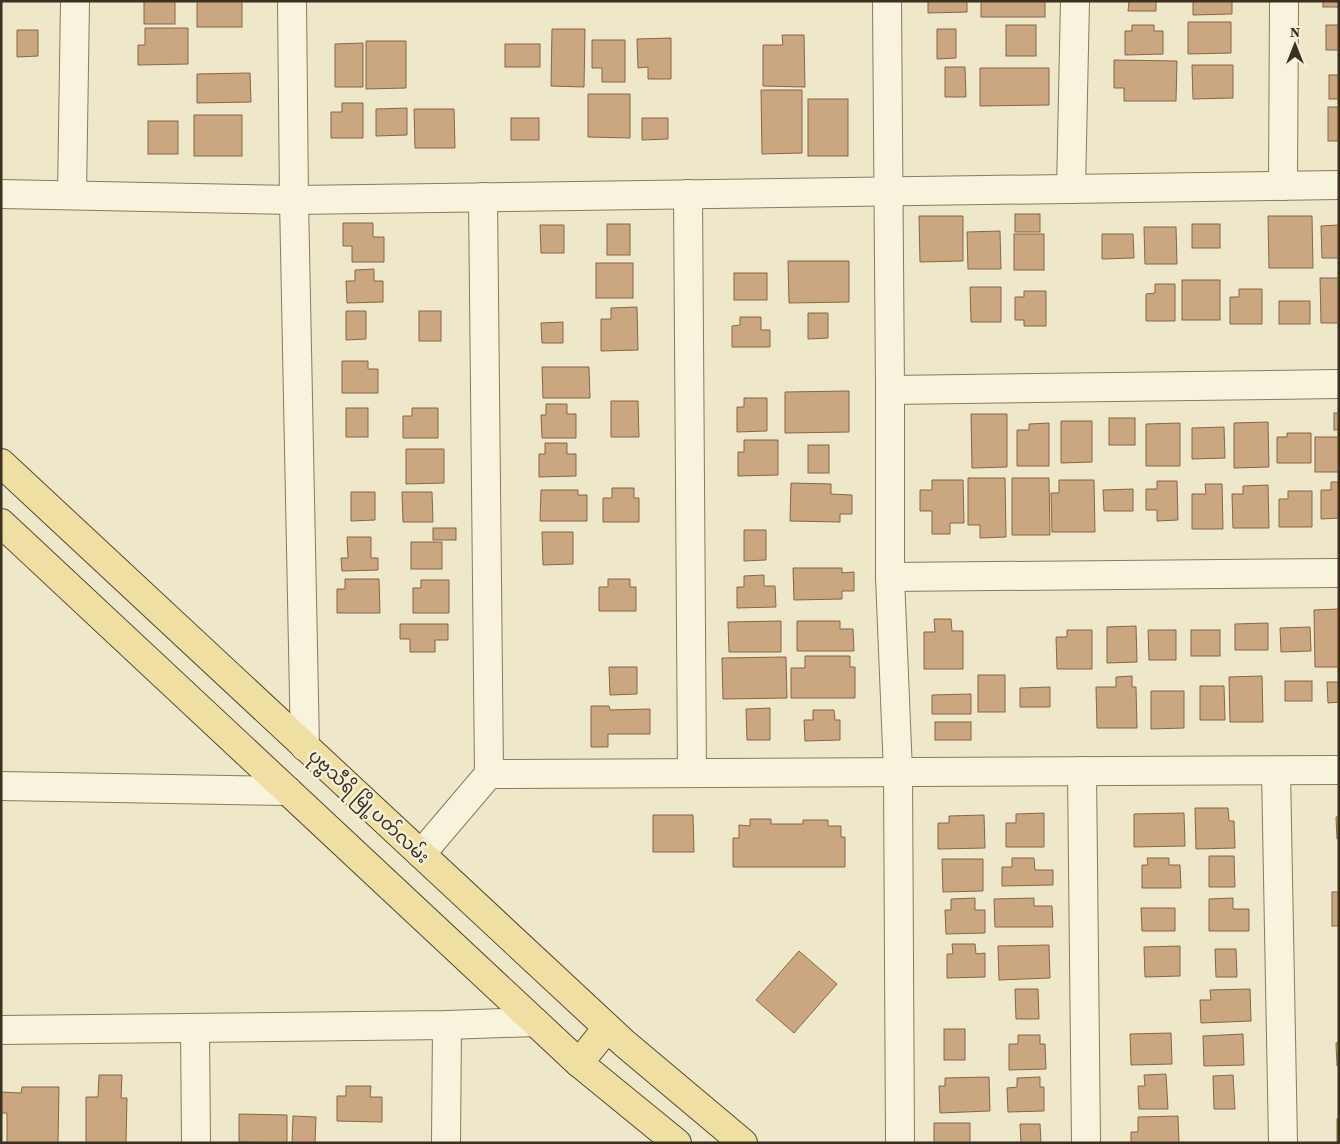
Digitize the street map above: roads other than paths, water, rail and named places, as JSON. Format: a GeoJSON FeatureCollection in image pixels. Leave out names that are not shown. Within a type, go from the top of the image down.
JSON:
{"type":"FeatureCollection","features":[{"type":"Feature","properties":{"kind":"main road","name":"ပုဗ္ဗသီရိ မြို့ပတ်လမ်း"},"geometry":{"type":"LineString","coordinates":[[1,463],[607,1028],[743,1143]]}},
{"type":"Feature","properties":{"kind":"main road"},"geometry":{"type":"LineString","coordinates":[[1,523],[579,1063],[677,1143]]}},
{"type":"Feature","properties":{"kind":"main road"},"geometry":{"type":"LineString","coordinates":[[579,1063],[607,1028]]}},
{"type":"Feature","properties":{"kind":"street"},"geometry":{"type":"LineString","coordinates":[[72,195],[75,1]]}},
{"type":"Feature","properties":{"kind":"street"},"geometry":{"type":"LineString","coordinates":[[292,1],[305,747]]}},
{"type":"Feature","properties":{"kind":"street"},"geometry":{"type":"LineString","coordinates":[[887,1],[890,577],[898,772],[900,1143]]}},
{"type":"Feature","properties":{"kind":"street"},"geometry":{"type":"LineString","coordinates":[[1071,189],[1076,1]]}},
{"type":"Feature","properties":{"kind":"street"},"geometry":{"type":"LineString","coordinates":[[1283,186],[1284,1]]}},
{"type":"Feature","properties":{"kind":"street"},"geometry":{"type":"LineString","coordinates":[[1,194],[294,200],[1339,185]]}},
{"type":"Feature","properties":{"kind":"street"},"geometry":{"type":"LineString","coordinates":[[688,194],[692,773]]}},
{"type":"Feature","properties":{"kind":"street"},"geometry":{"type":"LineString","coordinates":[[421,854],[489,774],[483,197]]}},
{"type":"Feature","properties":{"kind":"street"},"geometry":{"type":"LineString","coordinates":[[890,390],[1339,384]]}},
{"type":"Feature","properties":{"kind":"street"},"geometry":{"type":"LineString","coordinates":[[890,577],[1339,573]]}},
{"type":"Feature","properties":{"kind":"street"},"geometry":{"type":"LineString","coordinates":[[489,774],[1339,770]]}},
{"type":"Feature","properties":{"kind":"street"},"geometry":{"type":"LineString","coordinates":[[1082,771],[1086,1143]]}},
{"type":"Feature","properties":{"kind":"street"},"geometry":{"type":"LineString","coordinates":[[1276,771],[1283,1143]]}},
{"type":"Feature","properties":{"kind":"street"},"geometry":{"type":"LineString","coordinates":[[1,786],[288,791]]}},
{"type":"Feature","properties":{"kind":"street"},"geometry":{"type":"LineString","coordinates":[[1,1030],[535,1022]]}},
{"type":"Feature","properties":{"kind":"street"},"geometry":{"type":"LineString","coordinates":[[446,1143],[447,1024]]}},
{"type":"Feature","properties":{"kind":"street"},"geometry":{"type":"LineString","coordinates":[[195,1028],[196,1143]]}}]}
